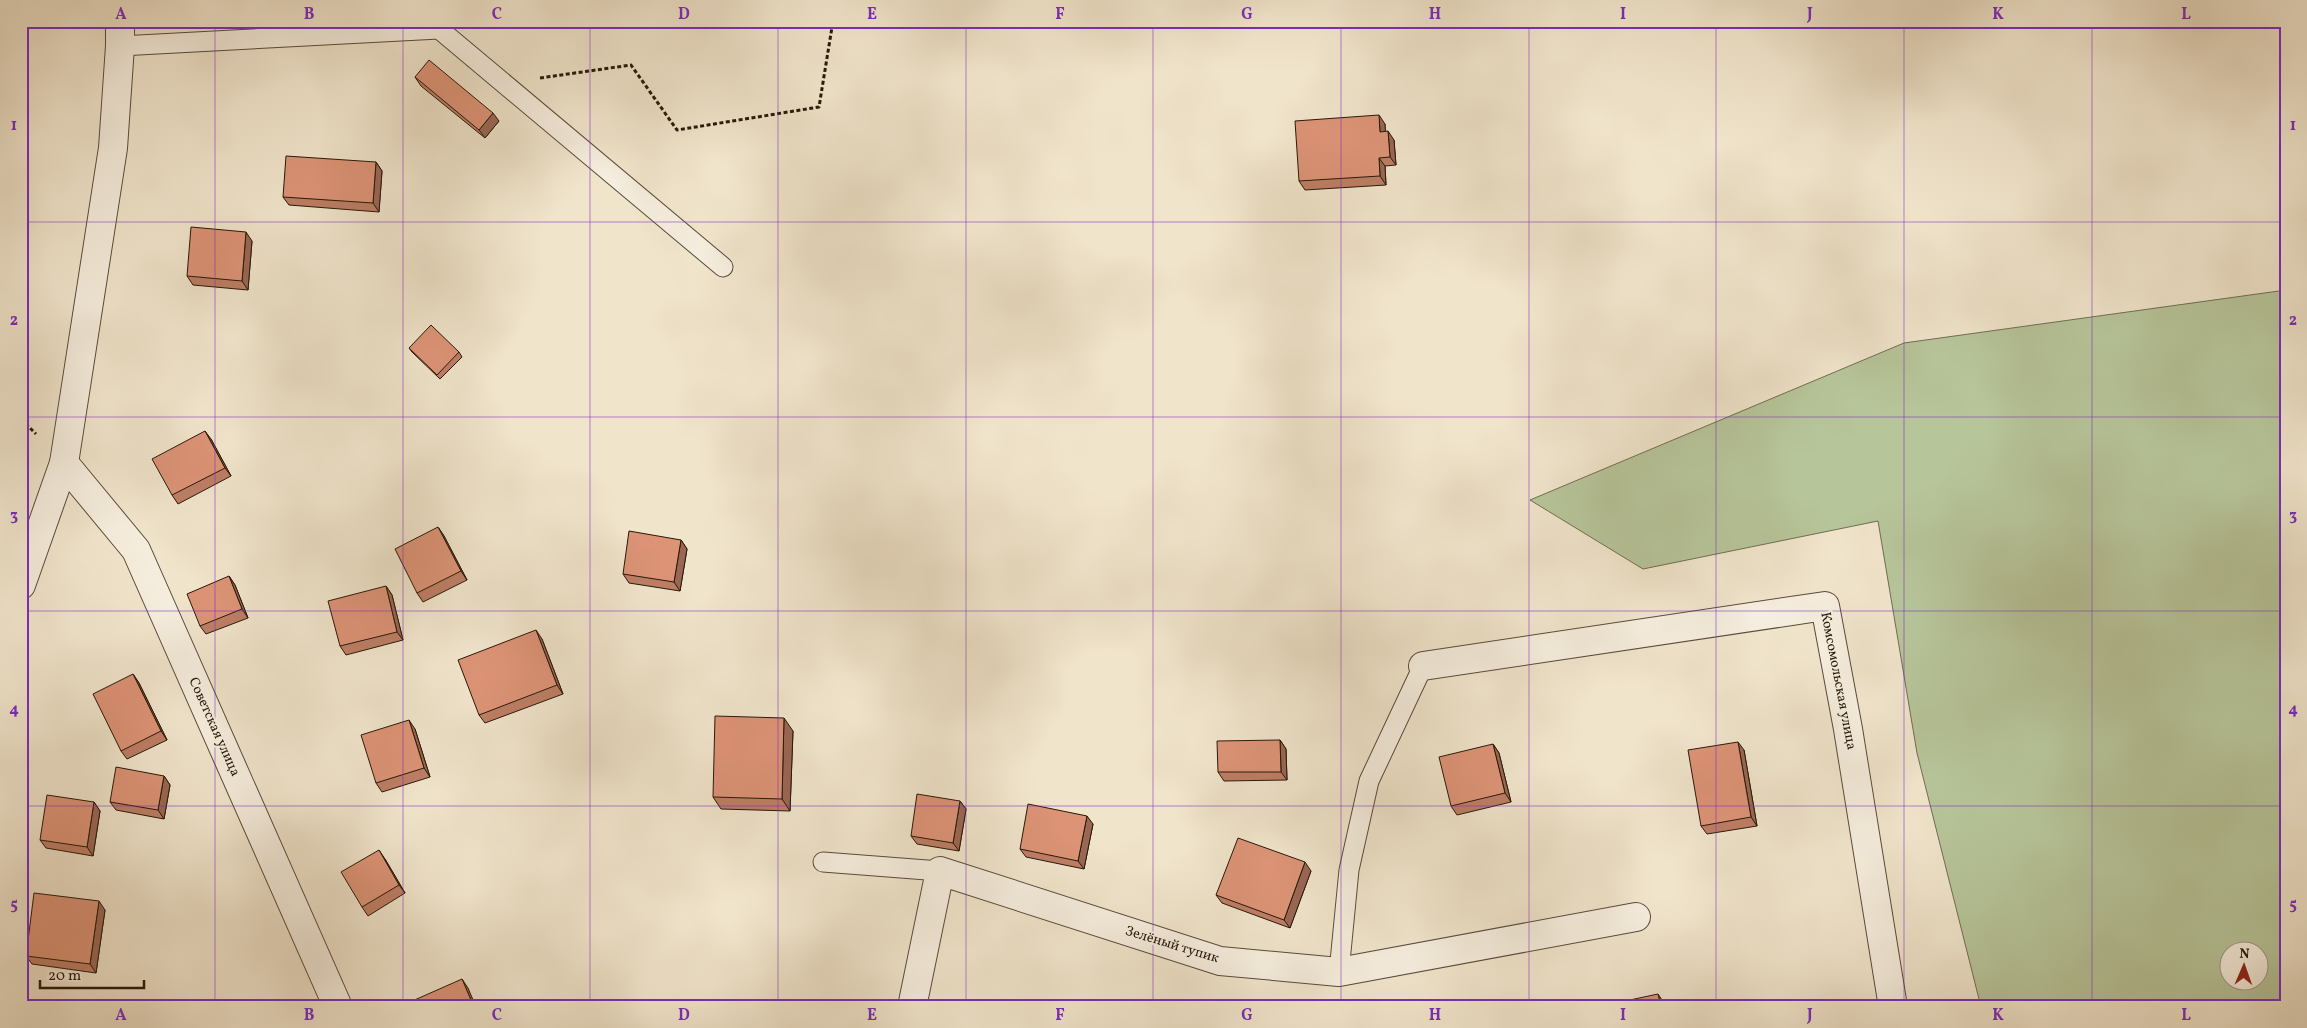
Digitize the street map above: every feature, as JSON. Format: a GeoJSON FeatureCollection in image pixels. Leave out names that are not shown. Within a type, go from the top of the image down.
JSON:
{"type":"FeatureCollection","features":[{"type":"Feature","properties":{"kind":"street"},"geometry":{"type":"LineString","coordinates":[[21,585],[64,464],[113,148],[120,34]]}},
{"type":"Feature","properties":{"kind":"street","name":"Советская улица"},"geometry":{"type":"LineString","coordinates":[[64,464],[136,550],[338,1007]]}},
{"type":"Feature","properties":{"kind":"street","name":"Комсомольская улица"},"geometry":{"type":"LineString","coordinates":[[1423,666],[1824,606],[1848,729],[1893,1007]]}},
{"type":"Feature","properties":{"kind":"street"},"geometry":{"type":"LineString","coordinates":[[912,1007],[940,871]]}},
{"type":"Feature","properties":{"kind":"street","name":"Зелёный тупик"},"geometry":{"type":"LineString","coordinates":[[940,871],[1220,961],[1339,972],[1636,917]]}},
{"type":"Feature","properties":{"kind":"lane"},"geometry":{"type":"LineString","coordinates":[[120,34],[439,28],[723,267]]}},
{"type":"Feature","properties":{"kind":"lane"},"geometry":{"type":"LineString","coordinates":[[1339,972],[1349,870],[1369,781],[1423,666]]}},
{"type":"Feature","properties":{"kind":"lane"},"geometry":{"type":"LineString","coordinates":[[823,862],[940,871]]}},
{"type":"Feature","properties":{"kind":"path"},"geometry":{"type":"LineString","coordinates":[[504,83],[631,65],[677,130],[819,107],[833,21]]}},
{"type":"Feature","properties":{"kind":"green space"},"geometry":{"type":"Polygon","coordinates":[[[2286,290],[2286,1007],[1981,1007],[1917,753],[1878,521],[1643,569],[1530,500],[1904,343],[2286,290]]]}},
{"type":"Feature","properties":{"kind":"building"},"geometry":{"type":"Polygon","coordinates":[[[429,60],[493,113],[479,130],[415,77],[429,60]]]}},
{"type":"Feature","properties":{"kind":"building"},"geometry":{"type":"Polygon","coordinates":[[[1379,115],[1380,132],[1388,131],[1390,157],[1379,158],[1380,176],[1299,181],[1295,121],[1379,115]]]}},
{"type":"Feature","properties":{"kind":"building"},"geometry":{"type":"Polygon","coordinates":[[[286,156],[376,162],[373,203],[283,197],[286,156]]]}},
{"type":"Feature","properties":{"kind":"building"},"geometry":{"type":"Polygon","coordinates":[[[191,227],[246,232],[242,281],[187,276],[191,227]]]}},
{"type":"Feature","properties":{"kind":"building"},"geometry":{"type":"Polygon","coordinates":[[[431,325],[459,352],[437,375],[409,348],[431,325]]]}},
{"type":"Feature","properties":{"kind":"building"},"geometry":{"type":"Polygon","coordinates":[[[205,431],[225,468],[172,495],[152,459],[205,431]]]}},
{"type":"Feature","properties":{"kind":"building"},"geometry":{"type":"Polygon","coordinates":[[[438,527],[461,571],[417,593],[395,549],[438,527]]]}},
{"type":"Feature","properties":{"kind":"building"},"geometry":{"type":"Polygon","coordinates":[[[629,531],[681,540],[674,582],[623,574],[629,531]]]}},
{"type":"Feature","properties":{"kind":"building"},"geometry":{"type":"Polygon","coordinates":[[[229,576],[242,609],[200,626],[187,594],[229,576]]]}},
{"type":"Feature","properties":{"kind":"building"},"geometry":{"type":"Polygon","coordinates":[[[386,586],[397,632],[340,646],[328,601],[386,586]]]}},
{"type":"Feature","properties":{"kind":"building"},"geometry":{"type":"Polygon","coordinates":[[[536,630],[557,685],[479,715],[458,660],[536,630]]]}},
{"type":"Feature","properties":{"kind":"building"},"geometry":{"type":"Polygon","coordinates":[[[133,674],[161,731],[121,751],[93,694],[133,674]]]}},
{"type":"Feature","properties":{"kind":"building"},"geometry":{"type":"Polygon","coordinates":[[[715,716],[784,718],[782,799],[713,797],[715,716]]]}},
{"type":"Feature","properties":{"kind":"building"},"geometry":{"type":"Polygon","coordinates":[[[409,720],[424,768],[376,783],[361,735],[409,720]]]}},
{"type":"Feature","properties":{"kind":"building"},"geometry":{"type":"Polygon","coordinates":[[[1280,740],[1281,772],[1218,772],[1217,741],[1280,740]]]}},
{"type":"Feature","properties":{"kind":"building"},"geometry":{"type":"Polygon","coordinates":[[[1738,742],[1751,817],[1701,826],[1688,750],[1738,742]]]}},
{"type":"Feature","properties":{"kind":"building"},"geometry":{"type":"Polygon","coordinates":[[[1493,744],[1505,793],[1451,806],[1439,757],[1493,744]]]}},
{"type":"Feature","properties":{"kind":"building"},"geometry":{"type":"Polygon","coordinates":[[[116,767],[164,776],[158,810],[110,802],[116,767]]]}},
{"type":"Feature","properties":{"kind":"building"},"geometry":{"type":"Polygon","coordinates":[[[917,794],[960,801],[953,843],[911,836],[917,794]]]}},
{"type":"Feature","properties":{"kind":"building"},"geometry":{"type":"Polygon","coordinates":[[[47,795],[94,802],[87,847],[40,840],[47,795]]]}},
{"type":"Feature","properties":{"kind":"building"},"geometry":{"type":"Polygon","coordinates":[[[1028,804],[1087,816],[1078,861],[1020,849],[1028,804]]]}},
{"type":"Feature","properties":{"kind":"building"},"geometry":{"type":"Polygon","coordinates":[[[1238,838],[1305,862],[1284,920],[1216,895],[1238,838]]]}},
{"type":"Feature","properties":{"kind":"building"},"geometry":{"type":"Polygon","coordinates":[[[379,850],[399,885],[362,907],[341,872],[379,850]]]}},
{"type":"Feature","properties":{"kind":"building"},"geometry":{"type":"Polygon","coordinates":[[[34,893],[99,901],[90,964],[26,956],[34,893]]]}},
{"type":"Feature","properties":{"kind":"building"},"geometry":{"type":"Polygon","coordinates":[[[462,979],[474,1007],[412,1007],[410,1002],[462,979]]]}},
{"type":"Feature","properties":{"kind":"building"},"geometry":{"type":"Polygon","coordinates":[[[1658,994],[1661,1007],[1597,1007],[1658,994]]]}}]}
